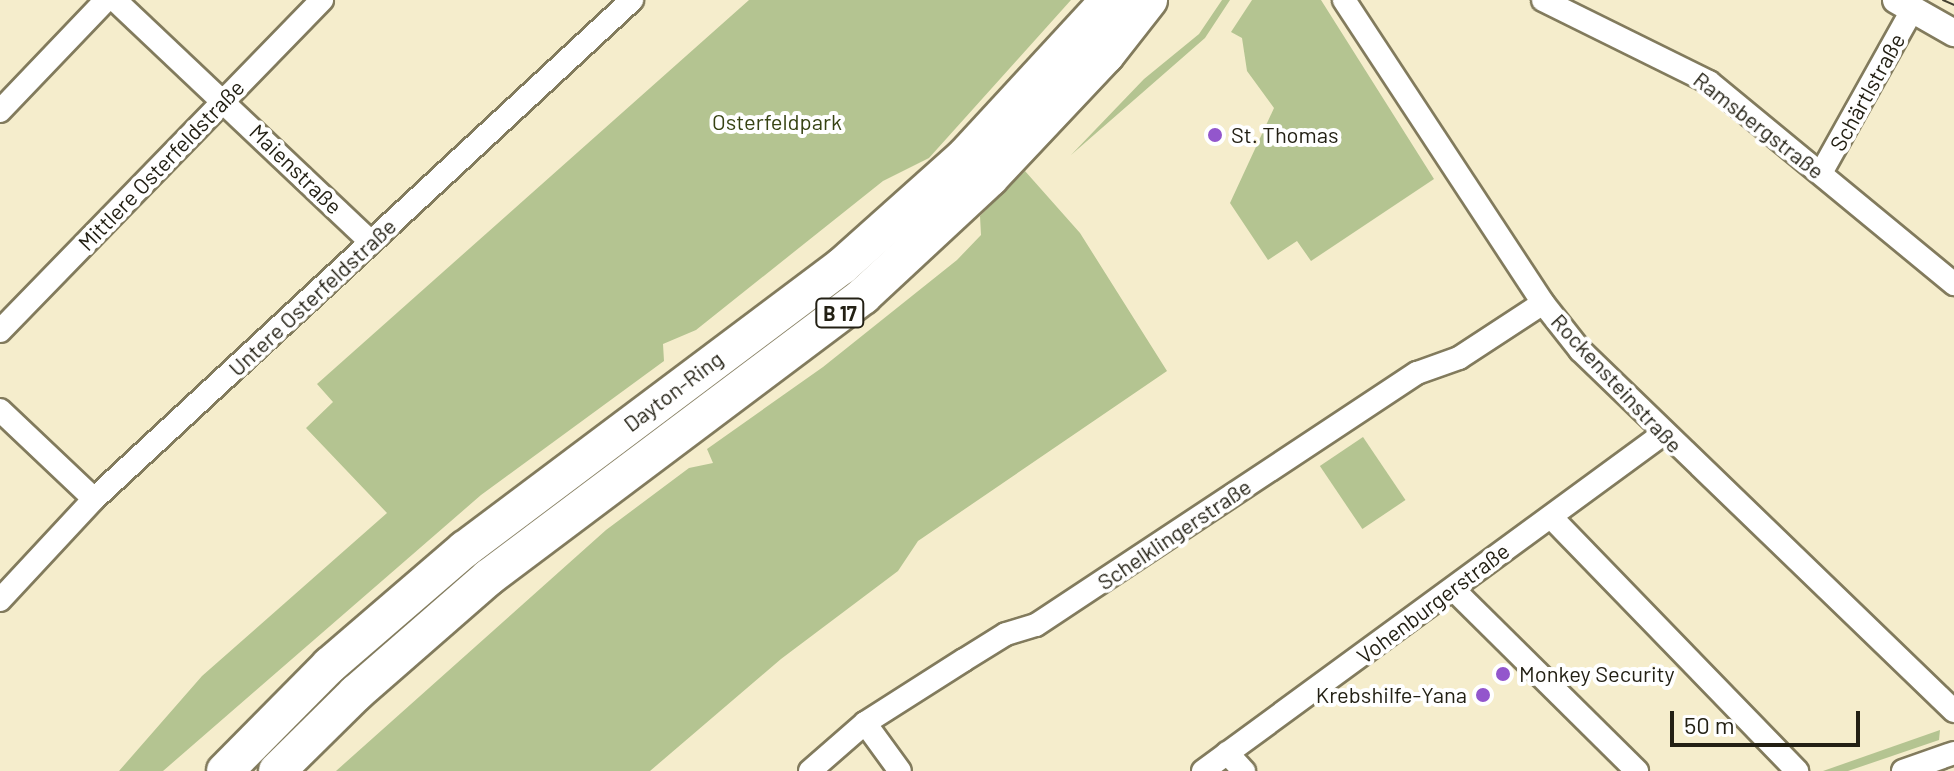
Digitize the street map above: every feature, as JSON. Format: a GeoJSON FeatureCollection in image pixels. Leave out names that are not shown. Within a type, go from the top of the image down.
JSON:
{"type":"FeatureCollection","features":[{"type":"Feature","properties":{"kind":"highway","name":"Dayton-Ring"},"geometry":{"type":"LineString","coordinates":[[225,771],[330,665],[465,549],[842,266],[964,157],[1109,0]]}},
{"type":"Feature","properties":{"kind":"highway","name":"Dayton-Ring"},"geometry":{"type":"LineString","coordinates":[[277,771],[356,693],[489,577],[863,296],[990,178],[1106,55],[1149,0]]}},
{"type":"Feature","properties":{"kind":"street"},"geometry":{"type":"LineString","coordinates":[[0,111],[106,0]]}},
{"type":"Feature","properties":{"kind":"street","name":"Maienstraße"},"geometry":{"type":"LineString","coordinates":[[115,0],[371,242]]}},
{"type":"Feature","properties":{"kind":"street","name":"Mittlere Osterfeldstraße"},"geometry":{"type":"LineString","coordinates":[[0,331],[322,0]]}},
{"type":"Feature","properties":{"kind":"street","name":"Untere Osterfeldstraße"},"geometry":{"type":"LineString","coordinates":[[0,600],[94,499],[632,0]]}},
{"type":"Feature","properties":{"kind":"street","name":"Rockensteinstraße"},"geometry":{"type":"LineString","coordinates":[[1344,0],[1543,303],[1580,350],[1663,434],[1954,711]]}},
{"type":"Feature","properties":{"kind":"street","name":"Ramsbergstraße"},"geometry":{"type":"LineString","coordinates":[[1543,0],[1687,68],[1821,173],[1954,284]]}},
{"type":"Feature","properties":{"kind":"street"},"geometry":{"type":"LineString","coordinates":[[1904,5],[1954,33]]}},
{"type":"Feature","properties":{"kind":"street","name":"Schärtlstraße"},"geometry":{"type":"LineString","coordinates":[[1821,173],[1904,5]]}},
{"type":"Feature","properties":{"kind":"street","name":"Schelklingerstraße"},"geometry":{"type":"LineString","coordinates":[[810,771],[865,723],[1000,637],[1036,625],[1417,373],[1459,358],[1543,303]]}},
{"type":"Feature","properties":{"kind":"street"},"geometry":{"type":"LineString","coordinates":[[0,410],[94,499]]}},
{"type":"Feature","properties":{"kind":"street","name":"Vohenburgerstraße"},"geometry":{"type":"LineString","coordinates":[[1203,771],[1663,434]]}},
{"type":"Feature","properties":{"kind":"street"},"geometry":{"type":"LineString","coordinates":[[1551,517],[1797,771]]}},
{"type":"Feature","properties":{"kind":"street"},"geometry":{"type":"LineString","coordinates":[[1453,589],[1637,771]]}},
{"type":"Feature","properties":{"kind":"street"},"geometry":{"type":"LineString","coordinates":[[865,723],[900,771]]}},
{"type":"Feature","properties":{"kind":"street"},"geometry":{"type":"LineString","coordinates":[[1227,753],[1244,771]]}},
{"type":"Feature","properties":{"kind":"street"},"geometry":{"type":"LineString","coordinates":[[1903,771],[1954,753]]}},
{"type":"Feature","properties":{"kind":"green space","name":"Osterfeldpark"},"geometry":{"type":"Polygon","coordinates":[[[749,0],[1071,0],[929,158],[883,181],[696,330],[663,344],[664,361],[481,495],[163,771],[119,771],[202,676],[387,513],[306,428],[333,402],[317,384],[749,0]]]}},
{"type":"Feature","properties":{"kind":"green space"},"geometry":{"type":"Polygon","coordinates":[[[1222,0],[1230,0],[1205,38],[1071,155],[1144,79],[1199,34],[1222,0]]]}},
{"type":"Feature","properties":{"kind":"green space"},"geometry":{"type":"Polygon","coordinates":[[[1252,0],[1321,0],[1434,179],[1311,261],[1297,241],[1268,260],[1230,203],[1274,108],[1247,71],[1242,38],[1231,32],[1252,0]]]}},
{"type":"Feature","properties":{"kind":"green space"},"geometry":{"type":"Polygon","coordinates":[[[1025,171],[1080,233],[1167,371],[918,541],[898,571],[781,659],[650,771],[336,771],[606,530],[689,468],[713,463],[707,449],[823,367],[957,260],[981,235],[980,216],[1025,171]]]}},
{"type":"Feature","properties":{"kind":"green space"},"geometry":{"type":"Polygon","coordinates":[[[1363,437],[1405,500],[1362,529],[1320,466],[1363,437]]]}},
{"type":"Feature","properties":{"kind":"green space"},"geometry":{"type":"Polygon","coordinates":[[[1940,730],[1939,740],[1848,771],[1823,771],[1940,730]]]}},
{"type":"Feature","properties":{"kind":"tram line"},"geometry":{"type":"LineString","coordinates":[[1943,0],[1954,5]]}},
{"type":"Feature","properties":{"kind":"place","name":"St. Thomas"},"geometry":{"type":"Point","coordinates":[1215,135]}},
{"type":"Feature","properties":{"kind":"place","name":"Monkey Security"},"geometry":{"type":"Point","coordinates":[1503,674]}},
{"type":"Feature","properties":{"kind":"place","name":"Krebshilfe-Yana"},"geometry":{"type":"Point","coordinates":[1483,695]}}]}
